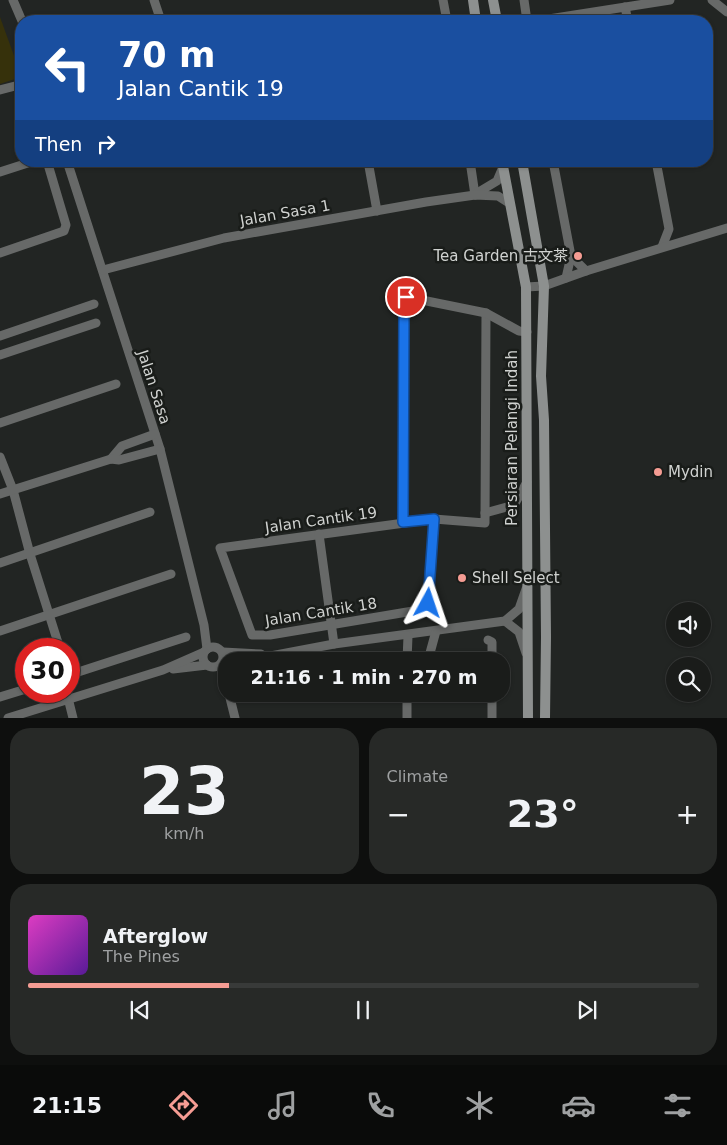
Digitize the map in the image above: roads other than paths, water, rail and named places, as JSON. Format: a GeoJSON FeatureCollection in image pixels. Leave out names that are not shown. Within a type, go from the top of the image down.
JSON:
{"type":"FeatureCollection","features":[{"type":"Feature","properties":{"kind":"main road"},"geometry":{"type":"LineString","coordinates":[[473,0],[475,15]]}},
{"type":"Feature","properties":{"kind":"main road"},"geometry":{"type":"LineString","coordinates":[[493,0],[496,15]]}},
{"type":"Feature","properties":{"kind":"main road","name":"Persiaran Pelangi Indah"},"geometry":{"type":"LineString","coordinates":[[503,167],[526,287],[528,718]]}},
{"type":"Feature","properties":{"kind":"main road","name":"Persiaran Pelangi Indah"},"geometry":{"type":"LineString","coordinates":[[523,167],[544,286],[541,378],[544,439],[545,718]]}},
{"type":"Feature","properties":{"kind":"street"},"geometry":{"type":"LineString","coordinates":[[154,0],[158,15]]}},
{"type":"Feature","properties":{"kind":"street"},"geometry":{"type":"LineString","coordinates":[[443,0],[446,15]]}},
{"type":"Feature","properties":{"kind":"street"},"geometry":{"type":"LineString","coordinates":[[524,0],[526,15]]}},
{"type":"Feature","properties":{"kind":"street"},"geometry":{"type":"LineString","coordinates":[[574,15],[670,0]]}},
{"type":"Feature","properties":{"kind":"street"},"geometry":{"type":"LineString","coordinates":[[712,0],[727,12]]}},
{"type":"Feature","properties":{"kind":"street"},"geometry":{"type":"LineString","coordinates":[[725,0],[727,8]]}},
{"type":"Feature","properties":{"kind":"street"},"geometry":{"type":"LineString","coordinates":[[15,1],[20,15]]}},
{"type":"Feature","properties":{"kind":"street"},"geometry":{"type":"LineString","coordinates":[[625,7],[627,15]]}},
{"type":"Feature","properties":{"kind":"street"},"geometry":{"type":"LineString","coordinates":[[0,90],[15,87]]}},
{"type":"Feature","properties":{"kind":"street"},"geometry":{"type":"LineString","coordinates":[[0,172],[15,167]]}},
{"type":"Feature","properties":{"kind":"street"},"geometry":{"type":"LineString","coordinates":[[0,253],[64,231],[66,226],[49,167]]}},
{"type":"Feature","properties":{"kind":"street","name":"Jalan Sasa"},"geometry":{"type":"LineString","coordinates":[[69,167],[160,449],[204,625],[206,651],[203,659],[206,665]]}},
{"type":"Feature","properties":{"kind":"street"},"geometry":{"type":"LineString","coordinates":[[369,167],[377,211]]}},
{"type":"Feature","properties":{"kind":"street"},"geometry":{"type":"LineString","coordinates":[[471,167],[475,194]]}},
{"type":"Feature","properties":{"kind":"street","name":"Jalan Sasa 1"},"geometry":{"type":"LineString","coordinates":[[475,194],[497,181],[502,167]]}},
{"type":"Feature","properties":{"kind":"street"},"geometry":{"type":"LineString","coordinates":[[554,167],[571,256],[566,278]]}},
{"type":"Feature","properties":{"kind":"street"},"geometry":{"type":"LineString","coordinates":[[657,167],[669,229],[662,247]]}},
{"type":"Feature","properties":{"kind":"street","name":"Jalan Sasa 1"},"geometry":{"type":"LineString","coordinates":[[103,270],[224,238],[475,194],[498,196],[509,203]]}},
{"type":"Feature","properties":{"kind":"street"},"geometry":{"type":"LineString","coordinates":[[526,287],[544,286],[586,271],[727,228]]}},
{"type":"Feature","properties":{"kind":"street"},"geometry":{"type":"LineString","coordinates":[[669,229],[681,241]]}},
{"type":"Feature","properties":{"kind":"street"},"geometry":{"type":"LineString","coordinates":[[571,256],[586,271]]}},
{"type":"Feature","properties":{"kind":"street"},"geometry":{"type":"LineString","coordinates":[[403,522],[404,308],[406,297],[486,314],[519,331],[526,332]]}},
{"type":"Feature","properties":{"kind":"street"},"geometry":{"type":"LineString","coordinates":[[0,336],[94,304]]}},
{"type":"Feature","properties":{"kind":"street"},"geometry":{"type":"LineString","coordinates":[[486,314],[485,513],[514,505],[526,482]]}},
{"type":"Feature","properties":{"kind":"street"},"geometry":{"type":"LineString","coordinates":[[0,355],[96,323]]}},
{"type":"Feature","properties":{"kind":"street"},"geometry":{"type":"LineString","coordinates":[[0,422],[116,384]]}},
{"type":"Feature","properties":{"kind":"street"},"geometry":{"type":"LineString","coordinates":[[111,459],[122,446],[155,434]]}},
{"type":"Feature","properties":{"kind":"street"},"geometry":{"type":"LineString","coordinates":[[0,494],[111,459],[119,460],[160,449]]}},
{"type":"Feature","properties":{"kind":"street"},"geometry":{"type":"LineString","coordinates":[[0,457],[13,490],[30,554],[57,638]]}},
{"type":"Feature","properties":{"kind":"street"},"geometry":{"type":"LineString","coordinates":[[0,563],[150,512]]}},
{"type":"Feature","properties":{"kind":"street","name":"Jalan Cantik 19"},"geometry":{"type":"LineString","coordinates":[[220,548],[434,519],[485,523],[485,513]]}},
{"type":"Feature","properties":{"kind":"street","name":"Jalan Cantik 18"},"geometry":{"type":"LineString","coordinates":[[220,548],[252,635],[270,635],[425,609],[428,596],[434,519]]}},
{"type":"Feature","properties":{"kind":"street"},"geometry":{"type":"LineString","coordinates":[[319,534],[334,644]]}},
{"type":"Feature","properties":{"kind":"street"},"geometry":{"type":"LineString","coordinates":[[0,631],[51,616],[171,574]]}},
{"type":"Feature","properties":{"kind":"street"},"geometry":{"type":"LineString","coordinates":[[286,652],[505,621],[519,609],[528,586]]}},
{"type":"Feature","properties":{"kind":"street"},"geometry":{"type":"LineString","coordinates":[[505,621],[519,632],[528,660]]}},
{"type":"Feature","properties":{"kind":"street","name":"Jalan Sasa"},"geometry":{"type":"LineString","coordinates":[[204,625],[220,650]]}},
{"type":"Feature","properties":{"kind":"street"},"geometry":{"type":"LineString","coordinates":[[430,652],[436,631]]}},
{"type":"Feature","properties":{"kind":"street"},"geometry":{"type":"LineString","coordinates":[[407,652],[408,636]]}},
{"type":"Feature","properties":{"kind":"street"},"geometry":{"type":"LineString","coordinates":[[80,671],[186,637]]}},
{"type":"Feature","properties":{"kind":"street"},"geometry":{"type":"LineString","coordinates":[[488,640],[492,642],[492,652]]}},
{"type":"Feature","properties":{"kind":"street"},"geometry":{"type":"LineString","coordinates":[[80,694],[163,670],[206,651],[247,652]]}},
{"type":"Feature","properties":{"kind":"street"},"geometry":{"type":"LineString","coordinates":[[163,670],[206,665],[218,666]]}},
{"type":"Feature","properties":{"kind":"street"},"geometry":{"type":"LineString","coordinates":[[0,697],[15,692]]}},
{"type":"Feature","properties":{"kind":"street"},"geometry":{"type":"LineString","coordinates":[[231,702],[235,718]]}},
{"type":"Feature","properties":{"kind":"street"},"geometry":{"type":"LineString","coordinates":[[407,702],[407,718]]}},
{"type":"Feature","properties":{"kind":"street"},"geometry":{"type":"LineString","coordinates":[[492,702],[492,718]]}},
{"type":"Feature","properties":{"kind":"street"},"geometry":{"type":"LineString","coordinates":[[8,718],[53,703]]}},
{"type":"Feature","properties":{"kind":"street"},"geometry":{"type":"LineString","coordinates":[[69,703],[73,718]]}},
{"type":"Feature","properties":{"kind":"place","name":"Tea Garden 古文茶"},"geometry":{"type":"Point","coordinates":[578,256]}},
{"type":"Feature","properties":{"kind":"place","name":"Mydin"},"geometry":{"type":"Point","coordinates":[658,472]}},
{"type":"Feature","properties":{"kind":"place","name":"Shell Select"},"geometry":{"type":"Point","coordinates":[462,578]}}]}
